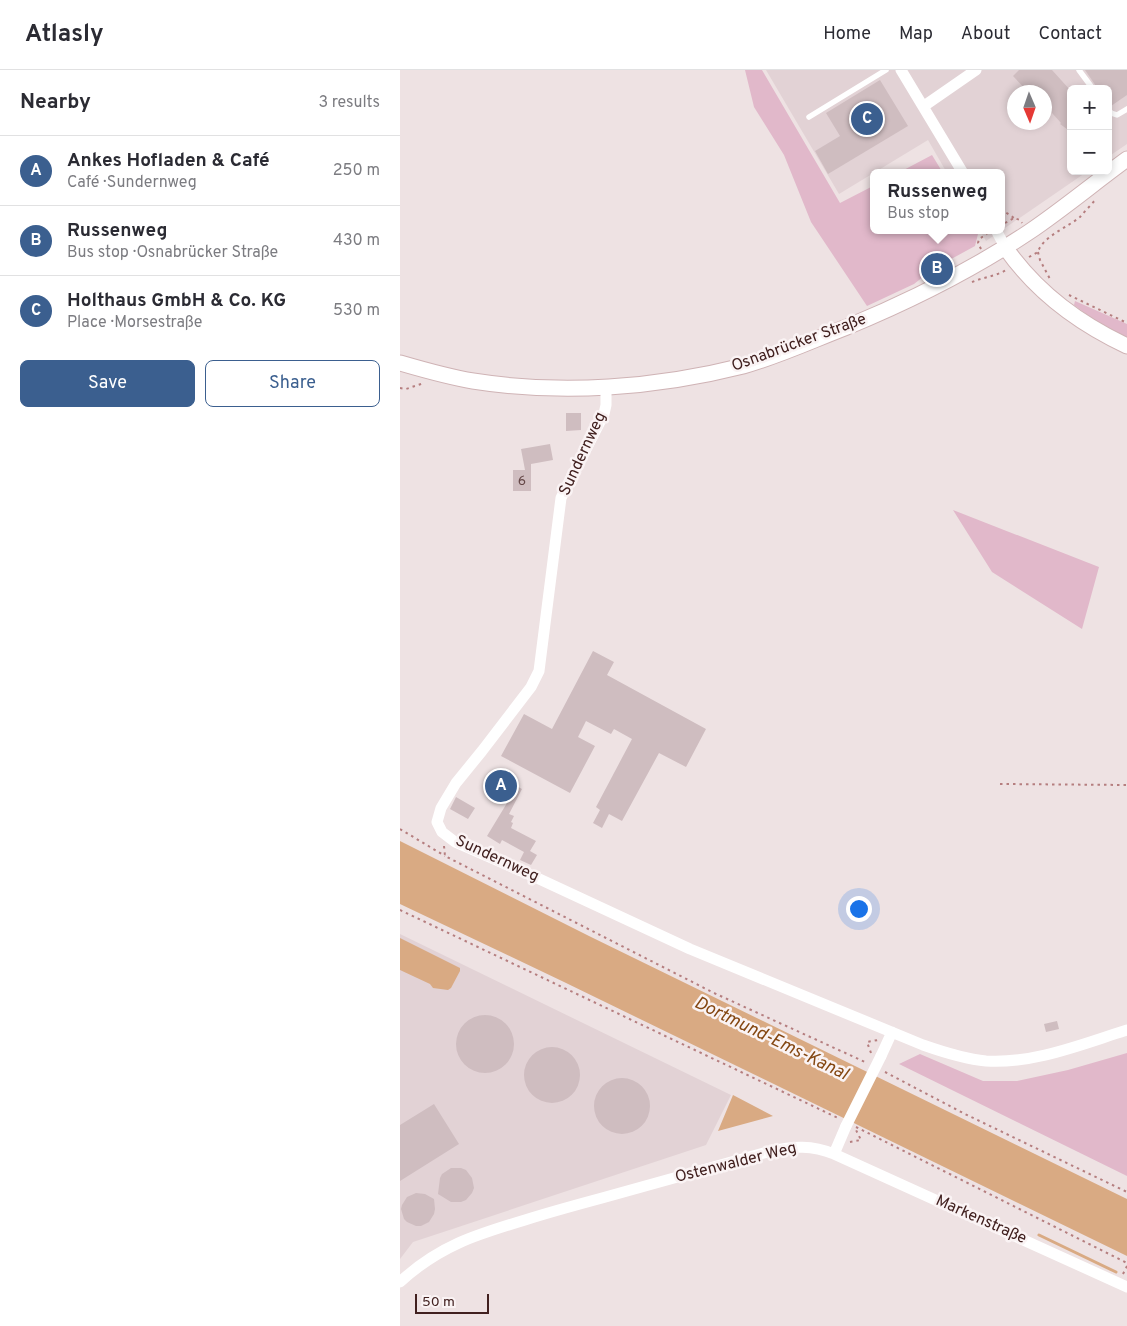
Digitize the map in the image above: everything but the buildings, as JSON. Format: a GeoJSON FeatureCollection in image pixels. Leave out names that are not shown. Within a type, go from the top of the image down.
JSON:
{"type":"FeatureCollection","features":[{"type":"Feature","properties":{"kind":"main road","name":"Osnabrücker Straße"},"geometry":{"type":"LineString","coordinates":[[400,363],[472,381],[539,387],[640,385],[688,378],[744,366],[779,354],[912,299],[1030,232],[1127,159]]}},
{"type":"Feature","properties":{"kind":"main road"},"geometry":{"type":"LineString","coordinates":[[1005,247],[1016,264],[1034,284],[1062,307],[1085,324],[1127,346]]}},
{"type":"Feature","properties":{"kind":"street"},"geometry":{"type":"LineString","coordinates":[[901,70],[961,169]]}},
{"type":"Feature","properties":{"kind":"street"},"geometry":{"type":"LineString","coordinates":[[924,106],[976,70]]}},
{"type":"Feature","properties":{"kind":"street"},"geometry":{"type":"LineString","coordinates":[[998,234],[1005,247]]}},
{"type":"Feature","properties":{"kind":"street","name":"Sundernweg"},"geometry":{"type":"LineString","coordinates":[[606,387],[604,414],[561,498],[539,671],[531,687],[456,783],[441,808],[437,822],[442,832],[455,842],[690,949],[892,1032]]}},
{"type":"Feature","properties":{"kind":"street"},"geometry":{"type":"LineString","coordinates":[[834,1154],[892,1032],[942,1052],[986,1061],[1036,1057],[1065,1050],[1127,1030]]}},
{"type":"Feature","properties":{"kind":"street","name":"Ostenwalder Weg"},"geometry":{"type":"LineString","coordinates":[[400,1282],[414,1269],[437,1253],[462,1240],[549,1213],[785,1148],[810,1147],[824,1149],[834,1154]]}},
{"type":"Feature","properties":{"kind":"street","name":"Markenstraße"},"geometry":{"type":"LineString","coordinates":[[834,1154],[1127,1287]]}},
{"type":"Feature","properties":{"kind":"lane"},"geometry":{"type":"LineString","coordinates":[[809,117],[886,70]]}},
{"type":"Feature","properties":{"kind":"lane"},"geometry":{"type":"LineString","coordinates":[[1079,70],[1090,85]]}},
{"type":"Feature","properties":{"kind":"lane"},"geometry":{"type":"LineString","coordinates":[[1112,114],[1117,116],[1127,109]]}},
{"type":"Feature","properties":{"kind":"path"},"geometry":{"type":"LineString","coordinates":[[1005,212],[1014,218]]}},
{"type":"Feature","properties":{"kind":"path"},"geometry":{"type":"LineString","coordinates":[[1038,252],[1040,260],[1053,283]]}},
{"type":"Feature","properties":{"kind":"path"},"geometry":{"type":"LineString","coordinates":[[1068,295],[1127,324]]}},
{"type":"Feature","properties":{"kind":"path"},"geometry":{"type":"LineString","coordinates":[[1000,784],[1127,785]]}},
{"type":"Feature","properties":{"kind":"path"},"geometry":{"type":"LineString","coordinates":[[400,829],[445,856],[714,993],[869,1064]]}},
{"type":"Feature","properties":{"kind":"path"},"geometry":{"type":"LineString","coordinates":[[442,832],[445,856]]}},
{"type":"Feature","properties":{"kind":"path"},"geometry":{"type":"LineString","coordinates":[[400,910],[849,1125],[1127,1263]]}},
{"type":"Feature","properties":{"kind":"path"},"geometry":{"type":"LineString","coordinates":[[867,1042],[878,1040]]}},
{"type":"Feature","properties":{"kind":"path"},"geometry":{"type":"LineString","coordinates":[[877,1068],[965,1114],[1127,1192]]}},
{"type":"Feature","properties":{"kind":"path"},"geometry":{"type":"LineString","coordinates":[[848,1142],[861,1140],[849,1125]]}},
{"type":"Feature","properties":{"kind":"shaded area"},"geometry":{"type":"Polygon","coordinates":[[[745,70],[762,70],[840,203],[870,188],[870,234],[978,234],[975,246],[933,269],[914,284],[867,306],[811,222],[784,155],[754,107],[745,70]]]}},
{"type":"Feature","properties":{"kind":"shaded area"},"geometry":{"type":"Polygon","coordinates":[[[766,70],[1127,70],[1127,144],[1112,154],[1112,85],[1067,85],[1067,175],[1082,175],[1005,228],[1005,169],[945,169],[928,140],[880,169],[870,169],[870,175],[839,194],[766,70]]]}},
{"type":"Feature","properties":{"kind":"shaded area"},"geometry":{"type":"Polygon","coordinates":[[[932,155],[941,169],[906,169],[932,155]]]}},
{"type":"Feature","properties":{"kind":"shaded area"},"geometry":{"type":"Polygon","coordinates":[[[982,234],[996,234],[986,241],[982,234]]]}},
{"type":"Feature","properties":{"kind":"shaded area"},"geometry":{"type":"Polygon","coordinates":[[[1075,301],[1127,324],[1127,339],[1087,315],[1074,305],[1075,301]]]}},
{"type":"Feature","properties":{"kind":"shaded area"},"geometry":{"type":"Polygon","coordinates":[[[953,510],[1099,567],[1082,629],[992,572],[953,510]]]}},
{"type":"Feature","properties":{"kind":"shaded area"},"geometry":{"type":"Polygon","coordinates":[[[400,934],[731,1095],[706,1145],[413,1242],[400,1259],[400,934]]]}},
{"type":"Feature","properties":{"kind":"shaded area"},"geometry":{"type":"Polygon","coordinates":[[[1127,1053],[1127,1176],[899,1064],[920,1054],[983,1081],[1017,1081],[1068,1070],[1127,1053]]]}},
{"type":"Feature","properties":{"kind":"water","name":"Dortmund-Ems-Kanal"},"geometry":{"type":"Polygon","coordinates":[[[400,841],[589,936],[1127,1199],[1127,1256],[400,904],[400,841]]]}},
{"type":"Feature","properties":{"kind":"water"},"geometry":{"type":"Polygon","coordinates":[[[400,938],[460,968],[451,988],[448,990],[433,988],[430,984],[400,970],[400,938]]]}},
{"type":"Feature","properties":{"kind":"water"},"geometry":{"type":"Polygon","coordinates":[[[733,1095],[773,1116],[718,1131],[733,1095]]]}},
{"type":"Feature","properties":{"kind":"waterway"},"geometry":{"type":"LineString","coordinates":[[1039,1235],[1116,1272]]}},
{"type":"Feature","properties":{"kind":"place","name":"Holthaus GmbH & Co. KG"},"geometry":{"type":"Point","coordinates":[867,119]}},
{"type":"Feature","properties":{"kind":"place","name":"Russenweg"},"geometry":{"type":"Point","coordinates":[937,269]}},
{"type":"Feature","properties":{"kind":"place","name":"Ankes Hofladen & Café"},"geometry":{"type":"Point","coordinates":[501,786]}}]}
